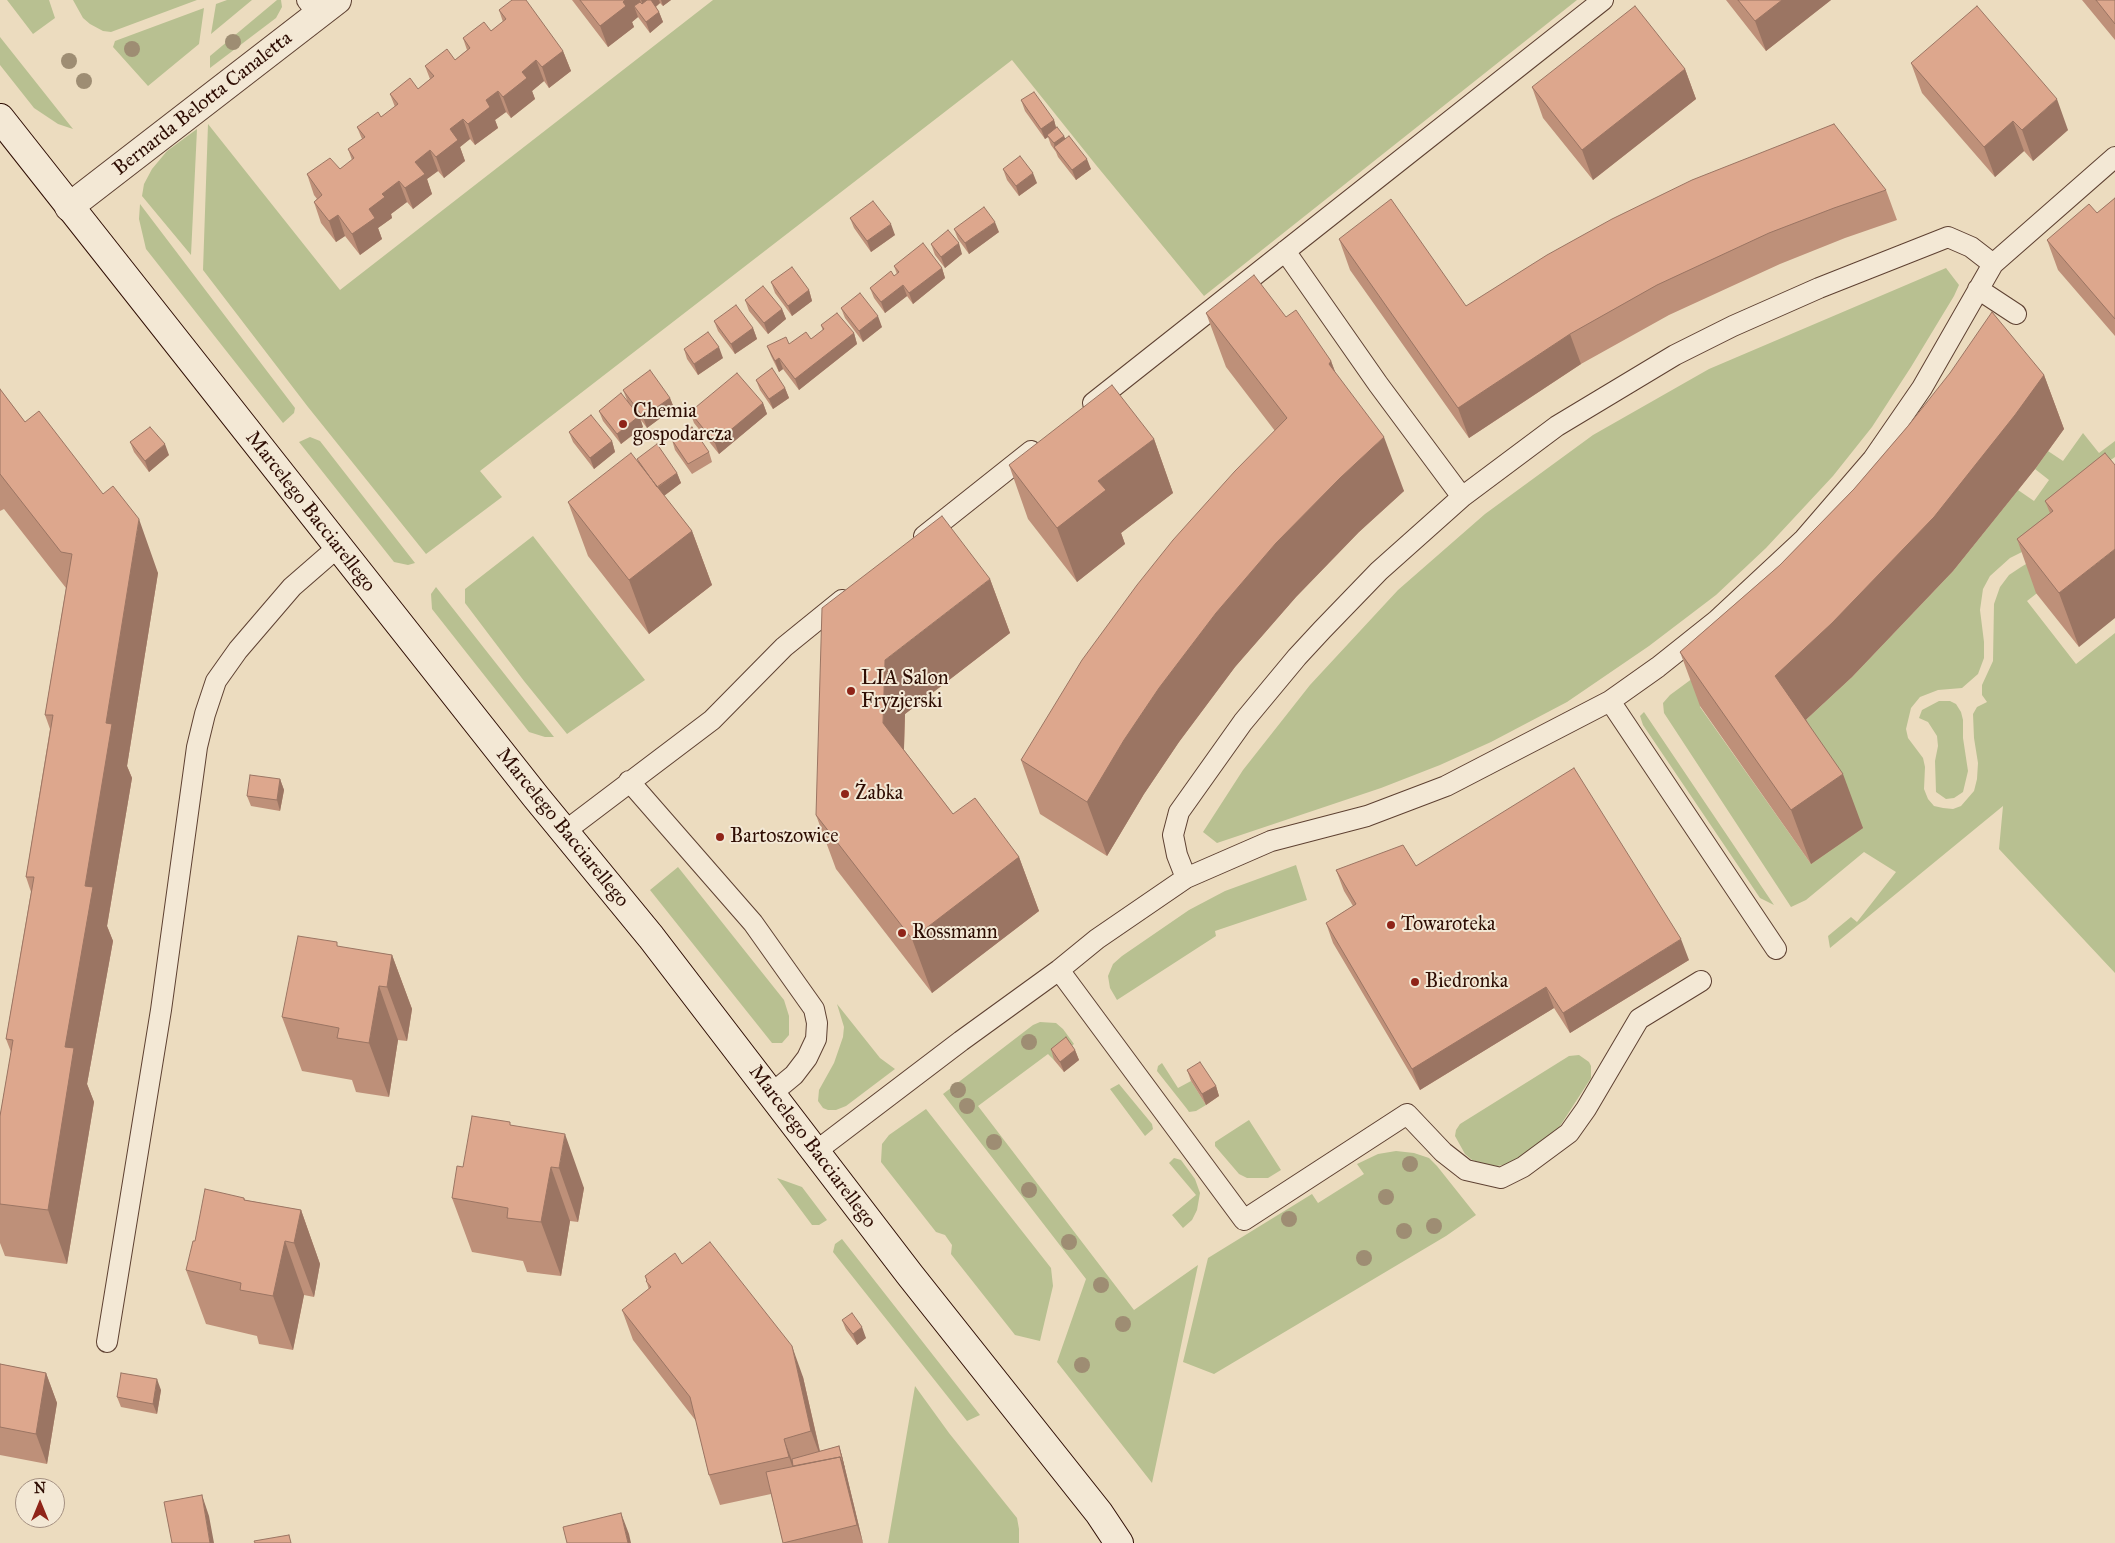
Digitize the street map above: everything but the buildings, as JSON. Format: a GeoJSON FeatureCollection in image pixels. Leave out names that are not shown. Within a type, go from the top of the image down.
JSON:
{"type":"FeatureCollection","features":[{"type":"Feature","properties":{"kind":"street","name":"Bernarda Belotta Canaletta"},"geometry":{"type":"LineString","coordinates":[[69,207],[320,5]]}},
{"type":"Feature","properties":{"kind":"street","name":"Marcelego Bacciarellego"},"geometry":{"type":"LineString","coordinates":[[0,118],[564,832],[651,937],[910,1276],[1099,1513],[1119,1543]]}},
{"type":"Feature","properties":{"kind":"lane"},"geometry":{"type":"LineString","coordinates":[[1075,417],[1603,0]]}},
{"type":"Feature","properties":{"kind":"lane"},"geometry":{"type":"LineString","coordinates":[[814,1152],[1059,970],[1097,939],[1186,878],[1271,842],[1367,816],[1446,786],[1610,700],[1658,667],[1717,620],[1804,539],[1873,459],[1922,388],[1994,264],[2115,157]]}},
{"type":"Feature","properties":{"kind":"lane"},"geometry":{"type":"LineString","coordinates":[[1186,878],[1177,855],[1173,835],[1180,812],[1243,722],[1296,657],[1322,630],[1379,572],[1462,497],[1557,426],[1675,355],[1733,326],[1819,288],[1948,237],[1971,247],[1994,264]]}},
{"type":"Feature","properties":{"kind":"lane"},"geometry":{"type":"LineString","coordinates":[[1285,251],[1378,384],[1462,497]]}},
{"type":"Feature","properties":{"kind":"lane"},"geometry":{"type":"LineString","coordinates":[[1978,289],[2016,314]]}},
{"type":"Feature","properties":{"kind":"lane"},"geometry":{"type":"LineString","coordinates":[[911,546],[1044,442]]}},
{"type":"Feature","properties":{"kind":"lane"},"geometry":{"type":"LineString","coordinates":[[107,1342],[161,1010],[197,748],[205,714],[216,681],[244,642],[292,587],[338,547]]}},
{"type":"Feature","properties":{"kind":"lane"},"geometry":{"type":"LineString","coordinates":[[564,832],[712,720],[784,647],[856,589]]}},
{"type":"Feature","properties":{"kind":"lane"},"geometry":{"type":"LineString","coordinates":[[1610,700],[1776,949]]}},
{"type":"Feature","properties":{"kind":"lane"},"geometry":{"type":"LineString","coordinates":[[629,781],[753,924],[814,1009],[817,1023],[816,1039],[807,1058],[794,1075],[771,1094]]}},
{"type":"Feature","properties":{"kind":"lane"},"geometry":{"type":"LineString","coordinates":[[1059,970],[1244,1220],[1407,1114],[1443,1152],[1466,1170],[1502,1178],[1523,1167],[1568,1133],[1586,1109],[1639,1019],[1701,981]]}},
{"type":"Feature","properties":{"kind":"green space"},"geometry":{"type":"Polygon","coordinates":[[[7,0],[49,0],[55,18],[33,34],[7,0]]]}},
{"type":"Feature","properties":{"kind":"green space"},"geometry":{"type":"Polygon","coordinates":[[[73,0],[197,0],[111,32],[103,31],[90,24],[83,18],[73,0]]]}},
{"type":"Feature","properties":{"kind":"green space"},"geometry":{"type":"Polygon","coordinates":[[[227,0],[252,0],[211,34],[216,4],[227,0]]]}},
{"type":"Feature","properties":{"kind":"green space"},"geometry":{"type":"Polygon","coordinates":[[[277,0],[281,0],[282,7],[276,18],[210,68],[210,56],[277,0]]]}},
{"type":"Feature","properties":{"kind":"green space"},"geometry":{"type":"Polygon","coordinates":[[[713,0],[1577,0],[1204,296],[1012,60],[480,471],[502,497],[426,554],[308,407],[203,270],[208,124],[340,290],[713,0]]]}},
{"type":"Feature","properties":{"kind":"green space"},"geometry":{"type":"Polygon","coordinates":[[[204,8],[199,44],[148,86],[113,47],[115,41],[204,8]]]}},
{"type":"Feature","properties":{"kind":"green space"},"geometry":{"type":"Polygon","coordinates":[[[0,37],[73,129],[58,124],[34,108],[0,65],[0,37]]]}},
{"type":"Feature","properties":{"kind":"green space"},"geometry":{"type":"Polygon","coordinates":[[[197,129],[191,255],[142,196],[144,184],[152,169],[167,151],[197,129]]]}},
{"type":"Feature","properties":{"kind":"green space"},"geometry":{"type":"Polygon","coordinates":[[[140,204],[295,408],[294,413],[283,423],[146,249],[139,219],[140,204]]]}},
{"type":"Feature","properties":{"kind":"green space"},"geometry":{"type":"Polygon","coordinates":[[[1946,268],[1959,285],[1954,296],[1872,427],[1833,476],[1766,548],[1716,595],[1649,646],[1567,702],[1491,742],[1440,765],[1381,788],[1217,843],[1203,832],[1243,770],[1310,685],[1398,590],[1485,514],[1593,435],[1709,369],[1946,268]]]}},
{"type":"Feature","properties":{"kind":"green space"},"geometry":{"type":"Polygon","coordinates":[[[2083,433],[2099,453],[2115,441],[2115,457],[2105,464],[2030,548],[2010,558],[1990,576],[1983,589],[1980,610],[1984,658],[1978,674],[1962,688],[1938,690],[1920,697],[1911,708],[1906,729],[1908,738],[1923,758],[1925,767],[1924,789],[1928,799],[1934,806],[1943,808],[1953,809],[1961,806],[1974,791],[1977,779],[1978,763],[1973,714],[1977,707],[1987,702],[1982,695],[1982,685],[1993,661],[1994,604],[2000,587],[2009,575],[2043,554],[2073,565],[2027,601],[2076,664],[2115,633],[2115,973],[1999,849],[2003,806],[1830,948],[1828,936],[1851,917],[1857,922],[1896,872],[1864,852],[1806,900],[1791,907],[1664,713],[1663,703],[1670,695],[1708,667],[1700,707],[1811,864],[1795,730],[1852,677],[1953,571],[2018,490],[2034,501],[2049,480],[2035,469],[2048,451],[2063,461],[2083,433]]]}},
{"type":"Feature","properties":{"kind":"green space"},"geometry":{"type":"Polygon","coordinates":[[[310,437],[320,441],[415,563],[408,565],[394,562],[299,442],[310,437]]]}},
{"type":"Feature","properties":{"kind":"green space"},"geometry":{"type":"Polygon","coordinates":[[[533,536],[645,680],[567,734],[465,603],[465,589],[533,536]]]}},
{"type":"Feature","properties":{"kind":"green space"},"geometry":{"type":"Polygon","coordinates":[[[436,587],[554,737],[545,737],[529,732],[432,609],[431,594],[436,587]]]}},
{"type":"Feature","properties":{"kind":"green space"},"geometry":{"type":"Polygon","coordinates":[[[1939,701],[1950,701],[1956,704],[1961,712],[1968,771],[1963,792],[1954,798],[1946,799],[1936,792],[1935,761],[1938,746],[1937,736],[1928,722],[1919,718],[1922,710],[1939,701]]]}},
{"type":"Feature","properties":{"kind":"green space"},"geometry":{"type":"Polygon","coordinates":[[[1644,712],[1774,905],[1760,898],[1643,725],[1640,716],[1644,712]]]}},
{"type":"Feature","properties":{"kind":"green space"},"geometry":{"type":"Polygon","coordinates":[[[1296,865],[1307,900],[1215,931],[1216,936],[1117,1000],[1110,988],[1108,976],[1113,964],[1122,956],[1189,910],[1225,891],[1296,865]]]}},
{"type":"Feature","properties":{"kind":"green space"},"geometry":{"type":"Polygon","coordinates":[[[678,867],[784,1000],[789,1016],[789,1035],[782,1043],[772,1043],[650,890],[678,867]]]}},
{"type":"Feature","properties":{"kind":"green space"},"geometry":{"type":"Polygon","coordinates":[[[837,1004],[880,1058],[895,1069],[846,1106],[836,1110],[828,1110],[823,1108],[818,1101],[819,1090],[834,1063],[843,1037],[844,1027],[837,1004]]]}},
{"type":"Feature","properties":{"kind":"green space"},"geometry":{"type":"Polygon","coordinates":[[[1040,1022],[1056,1023],[1074,1044],[1054,1060],[1048,1054],[978,1106],[1134,1310],[1198,1265],[1152,1483],[1057,1362],[1086,1279],[943,1094],[1033,1025],[1040,1022]]]}},
{"type":"Feature","properties":{"kind":"green space"},"geometry":{"type":"Polygon","coordinates":[[[1579,1055],[1589,1062],[1591,1078],[1551,1140],[1512,1164],[1497,1166],[1485,1164],[1472,1160],[1465,1154],[1455,1136],[1460,1124],[1569,1056],[1579,1055]]]}},
{"type":"Feature","properties":{"kind":"green space"},"geometry":{"type":"Polygon","coordinates":[[[1162,1063],[1178,1088],[1191,1081],[1206,1105],[1196,1111],[1189,1112],[1157,1071],[1158,1066],[1162,1063]]]}},
{"type":"Feature","properties":{"kind":"green space"},"geometry":{"type":"Polygon","coordinates":[[[1119,1084],[1152,1124],[1153,1129],[1145,1136],[1110,1089],[1119,1084]]]}},
{"type":"Feature","properties":{"kind":"green space"},"geometry":{"type":"Polygon","coordinates":[[[926,1109],[1051,1268],[1053,1286],[1040,1341],[1015,1335],[951,1254],[952,1245],[945,1235],[936,1232],[881,1162],[882,1144],[889,1135],[926,1109]]]}},
{"type":"Feature","properties":{"kind":"green space"},"geometry":{"type":"Polygon","coordinates":[[[1249,1120],[1281,1170],[1268,1178],[1247,1178],[1239,1174],[1215,1146],[1215,1142],[1249,1120]]]}},
{"type":"Feature","properties":{"kind":"green space"},"geometry":{"type":"Polygon","coordinates":[[[1396,1151],[1414,1153],[1429,1158],[1476,1215],[1446,1236],[1214,1374],[1183,1362],[1208,1258],[1312,1194],[1318,1203],[1364,1174],[1357,1164],[1378,1154],[1396,1151]]]}},
{"type":"Feature","properties":{"kind":"green space"},"geometry":{"type":"Polygon","coordinates":[[[1174,1158],[1181,1160],[1195,1179],[1200,1193],[1197,1210],[1192,1220],[1183,1228],[1172,1215],[1196,1195],[1169,1163],[1174,1158]]]}},
{"type":"Feature","properties":{"kind":"green space"},"geometry":{"type":"Polygon","coordinates":[[[777,1178],[802,1187],[827,1220],[819,1225],[812,1225],[777,1178]]]}},
{"type":"Feature","properties":{"kind":"green space"},"geometry":{"type":"Polygon","coordinates":[[[842,1239],[980,1415],[967,1421],[833,1252],[835,1244],[842,1239]]]}},
{"type":"Feature","properties":{"kind":"green space"},"geometry":{"type":"Polygon","coordinates":[[[915,1386],[949,1433],[1017,1518],[1019,1543],[888,1543],[915,1386]]]}},
{"type":"Feature","properties":{"kind":"place","name":"Chemia gospodarcza"},"geometry":{"type":"Point","coordinates":[623,424]}},
{"type":"Feature","properties":{"kind":"place","name":"LIA Salon Fryzjerski"},"geometry":{"type":"Point","coordinates":[851,691]}},
{"type":"Feature","properties":{"kind":"place","name":"Żabka"},"geometry":{"type":"Point","coordinates":[845,794]}},
{"type":"Feature","properties":{"kind":"place","name":"Bartoszowice"},"geometry":{"type":"Point","coordinates":[720,837]}},
{"type":"Feature","properties":{"kind":"place","name":"Towaroteka"},"geometry":{"type":"Point","coordinates":[1391,925]}},
{"type":"Feature","properties":{"kind":"place","name":"Rossmann"},"geometry":{"type":"Point","coordinates":[902,933]}},
{"type":"Feature","properties":{"kind":"place","name":"Biedronka"},"geometry":{"type":"Point","coordinates":[1415,982]}}]}
